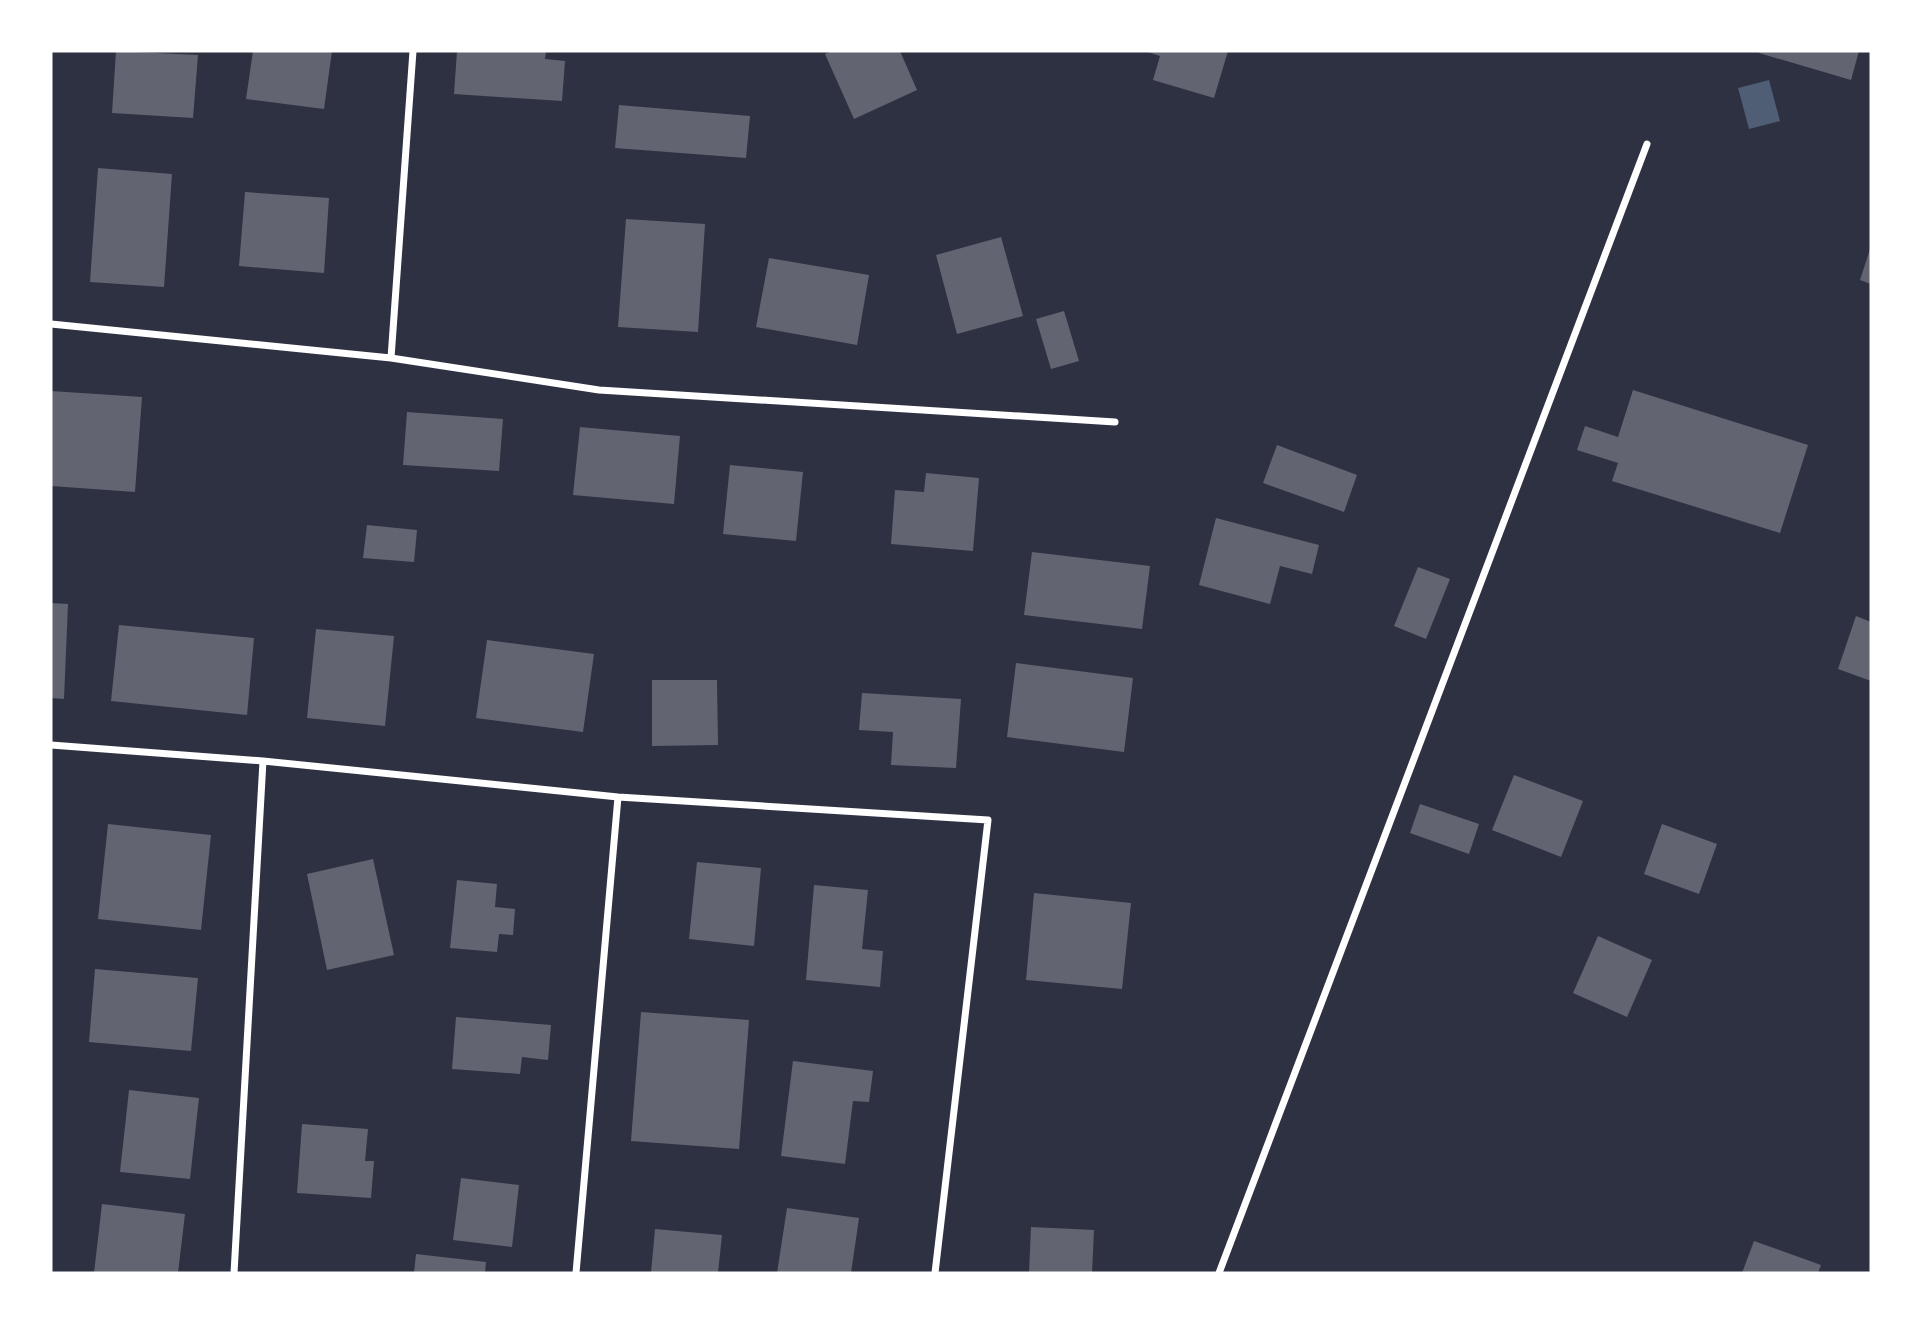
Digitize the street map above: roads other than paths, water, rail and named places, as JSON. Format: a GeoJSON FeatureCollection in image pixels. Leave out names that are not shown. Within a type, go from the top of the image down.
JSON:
{"type":"FeatureCollection","features":[{"type":"Feature","properties":{"kind":"street"},"geometry":{"type":"LineString","coordinates":[[391,358],[413,51]]}},
{"type":"Feature","properties":{"kind":"street"},"geometry":{"type":"LineString","coordinates":[[1219,1273],[1647,144]]}},
{"type":"Feature","properties":{"kind":"street"},"geometry":{"type":"LineString","coordinates":[[51,324],[391,358],[599,390],[1115,422]]}},
{"type":"Feature","properties":{"kind":"street"},"geometry":{"type":"LineString","coordinates":[[51,745],[263,761],[618,797],[988,820],[935,1273]]}},
{"type":"Feature","properties":{"kind":"street"},"geometry":{"type":"LineString","coordinates":[[234,1273],[263,761]]}},
{"type":"Feature","properties":{"kind":"street"},"geometry":{"type":"LineString","coordinates":[[576,1273],[618,797]]}},
{"type":"Feature","properties":{"kind":"water"},"geometry":{"type":"Polygon","coordinates":[[[1769,80],[1780,121],[1749,129],[1738,88],[1769,80]]]}}]}
